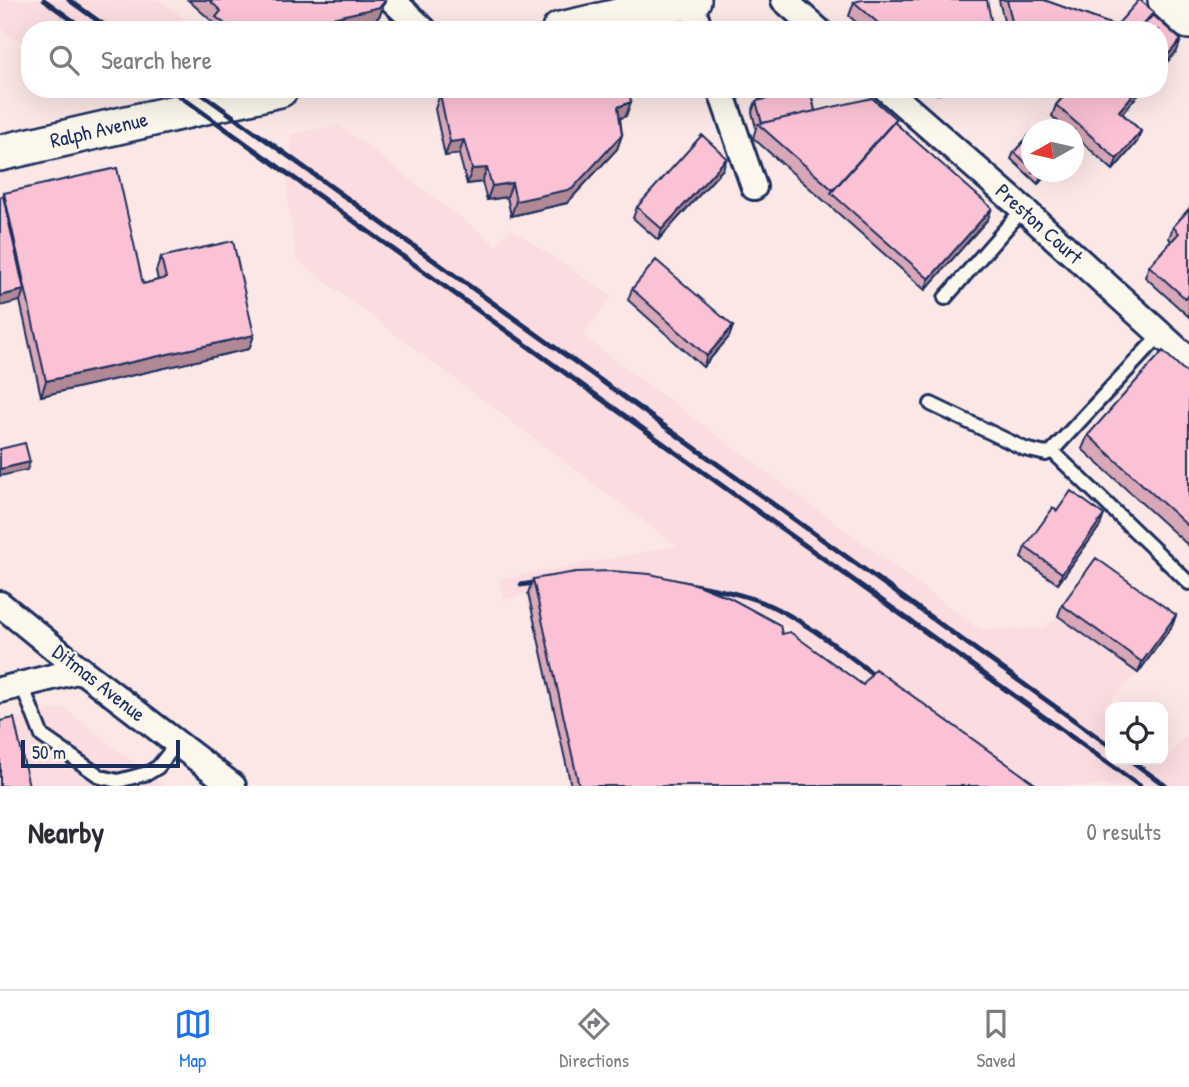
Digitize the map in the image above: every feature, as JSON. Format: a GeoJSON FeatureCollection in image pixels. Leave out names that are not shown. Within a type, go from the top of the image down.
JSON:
{"type":"FeatureCollection","features":[{"type":"Feature","properties":{"kind":"main road"},"geometry":{"type":"LineString","coordinates":[[600,21],[692,0]]}},
{"type":"Feature","properties":{"kind":"main road"},"geometry":{"type":"LineString","coordinates":[[1166,0],[1189,21]]}},
{"type":"Feature","properties":{"kind":"main road","name":"Ralph Avenue"},"geometry":{"type":"LineString","coordinates":[[0,153],[240,98]]}},
{"type":"Feature","properties":{"kind":"street"},"geometry":{"type":"LineString","coordinates":[[392,0],[414,21]]}},
{"type":"Feature","properties":{"kind":"street"},"geometry":{"type":"LineString","coordinates":[[692,0],[698,21]]}},
{"type":"Feature","properties":{"kind":"street"},"geometry":{"type":"LineString","coordinates":[[784,0],[808,21]]}},
{"type":"Feature","properties":{"kind":"street"},"geometry":{"type":"LineString","coordinates":[[723,98],[754,187]]}},
{"type":"Feature","properties":{"kind":"street","name":"Preston Court"},"geometry":{"type":"LineString","coordinates":[[896,98],[1189,360]]}},
{"type":"Feature","properties":{"kind":"street","name":"Ditmas Avenue"},"geometry":{"type":"LineString","coordinates":[[0,604],[81,670],[233,786]]}},
{"type":"Feature","properties":{"kind":"street"},"geometry":{"type":"LineString","coordinates":[[11,688],[81,670]]}},
{"type":"Feature","properties":{"kind":"lane"},"geometry":{"type":"LineString","coordinates":[[945,298],[1023,209]]}},
{"type":"Feature","properties":{"kind":"lane"},"geometry":{"type":"LineString","coordinates":[[931,404],[1034,453],[1046,454],[1052,451],[1160,335]]}},
{"type":"Feature","properties":{"kind":"lane"},"geometry":{"type":"LineString","coordinates":[[1052,451],[1189,583]]}},
{"type":"Feature","properties":{"kind":"lane"},"geometry":{"type":"LineString","coordinates":[[11,688],[42,736],[101,777],[118,781],[148,773],[158,767],[177,743]]}},
{"type":"Feature","properties":{"kind":"shaded area"},"geometry":{"type":"Polygon","coordinates":[[[0,0],[159,0],[188,21],[21,21],[21,43],[0,28],[0,0]]]}},
{"type":"Feature","properties":{"kind":"shaded area"},"geometry":{"type":"Polygon","coordinates":[[[339,125],[496,245],[511,229],[611,296],[582,336],[980,630],[1045,628],[1058,616],[1138,673],[1109,702],[1105,702],[1105,765],[1168,765],[1168,755],[1185,737],[1189,739],[1189,786],[1012,786],[771,616],[544,590],[504,599],[499,579],[677,546],[296,259],[287,195],[292,134],[339,125]]]}},
{"type":"Feature","properties":{"kind":"shaded area"},"geometry":{"type":"Polygon","coordinates":[[[63,708],[165,786],[0,786],[0,722],[63,708]]]}},
{"type":"Feature","properties":{"kind":"building"},"geometry":{"type":"Polygon","coordinates":[[[209,0],[385,1],[380,7],[319,21],[221,21],[216,17],[221,11],[209,0]]]}},
{"type":"Feature","properties":{"kind":"building"},"geometry":{"type":"Polygon","coordinates":[[[987,0],[991,21],[876,21],[854,2],[987,0]]]}},
{"type":"Feature","properties":{"kind":"building"},"geometry":{"type":"Polygon","coordinates":[[[1007,0],[1044,0],[1102,21],[1012,21],[1007,0]]]}},
{"type":"Feature","properties":{"kind":"building"},"geometry":{"type":"Polygon","coordinates":[[[1139,0],[1154,12],[1146,21],[1120,21],[1139,0]]]}},
{"type":"Feature","properties":{"kind":"building"},"geometry":{"type":"Polygon","coordinates":[[[1153,15],[1160,21],[1147,21],[1153,15]]]}},
{"type":"Feature","properties":{"kind":"building"},"geometry":{"type":"Polygon","coordinates":[[[1168,28],[1181,40],[1168,55],[1168,28]]]}},
{"type":"Feature","properties":{"kind":"building"},"geometry":{"type":"Polygon","coordinates":[[[441,98],[630,98],[631,102],[618,107],[622,135],[572,189],[516,201],[512,183],[492,186],[487,168],[472,169],[464,140],[450,142],[441,98]]]}},
{"type":"Feature","properties":{"kind":"building"},"geometry":{"type":"Polygon","coordinates":[[[812,98],[815,111],[762,123],[756,101],[812,98]]]}},
{"type":"Feature","properties":{"kind":"building"},"geometry":{"type":"Polygon","coordinates":[[[872,98],[896,119],[833,190],[758,124],[872,98]]]}},
{"type":"Feature","properties":{"kind":"building"},"geometry":{"type":"Polygon","coordinates":[[[1062,98],[1130,98],[1119,111],[1141,131],[1117,159],[1084,130],[1084,119],[1072,119],[1056,105],[1062,98]]]}},
{"type":"Feature","properties":{"kind":"building"},"geometry":{"type":"Polygon","coordinates":[[[894,122],[992,208],[929,279],[831,193],[894,122]]]}},
{"type":"Feature","properties":{"kind":"building"},"geometry":{"type":"Polygon","coordinates":[[[702,135],[727,158],[662,229],[637,207],[702,135]]]}},
{"type":"Feature","properties":{"kind":"building"},"geometry":{"type":"Polygon","coordinates":[[[1021,144],[1021,158],[1014,152],[1021,144]]]}},
{"type":"Feature","properties":{"kind":"building"},"geometry":{"type":"Polygon","coordinates":[[[117,168],[143,284],[166,278],[161,257],[233,241],[254,335],[46,381],[4,193],[117,168]]]}},
{"type":"Feature","properties":{"kind":"building"},"geometry":{"type":"Polygon","coordinates":[[[3,196],[24,290],[0,296],[0,197],[3,196]]]}},
{"type":"Feature","properties":{"kind":"building"},"geometry":{"type":"Polygon","coordinates":[[[1189,209],[1189,294],[1186,299],[1149,266],[1179,233],[1173,227],[1189,209]]]}},
{"type":"Feature","properties":{"kind":"building"},"geometry":{"type":"Polygon","coordinates":[[[656,260],[733,326],[707,356],[632,289],[656,260]]]}},
{"type":"Feature","properties":{"kind":"building"},"geometry":{"type":"Polygon","coordinates":[[[1163,351],[1189,375],[1189,527],[1088,435],[1163,351]]]}},
{"type":"Feature","properties":{"kind":"building"},"geometry":{"type":"Polygon","coordinates":[[[25,443],[30,462],[0,469],[0,449],[25,443]]]}},
{"type":"Feature","properties":{"kind":"building"},"geometry":{"type":"Polygon","coordinates":[[[1071,491],[1104,515],[1062,573],[1025,547],[1053,508],[1057,511],[1071,491]]]}},
{"type":"Feature","properties":{"kind":"building"},"geometry":{"type":"Polygon","coordinates":[[[1096,558],[1176,615],[1142,662],[1062,605],[1096,558]]]}},
{"type":"Feature","properties":{"kind":"building"},"geometry":{"type":"Polygon","coordinates":[[[576,572],[650,574],[695,584],[730,598],[780,625],[782,634],[790,632],[863,685],[875,669],[1038,786],[579,786],[533,579],[576,572]]]}},
{"type":"Feature","properties":{"kind":"building"},"geometry":{"type":"Polygon","coordinates":[[[14,718],[29,786],[0,786],[0,721],[14,718]]]}},
{"type":"Feature","properties":{"kind":"railway"},"geometry":{"type":"LineString","coordinates":[[44,0],[73,21]]}},
{"type":"Feature","properties":{"kind":"railway"},"geometry":{"type":"LineString","coordinates":[[69,0],[98,21]]}},
{"type":"Feature","properties":{"kind":"railway"},"geometry":{"type":"LineString","coordinates":[[183,98],[1140,786]]}},
{"type":"Feature","properties":{"kind":"railway"},"geometry":{"type":"LineString","coordinates":[[208,98],[1105,742]]}},
{"type":"Feature","properties":{"kind":"railway"},"geometry":{"type":"LineString","coordinates":[[521,585],[552,580]]}},
{"type":"Feature","properties":{"kind":"railway"},"geometry":{"type":"LineString","coordinates":[[678,582],[741,595],[779,610],[827,640],[888,685]]}},
{"type":"Feature","properties":{"kind":"railway"},"geometry":{"type":"LineString","coordinates":[[1137,765],[1166,786]]}}]}
